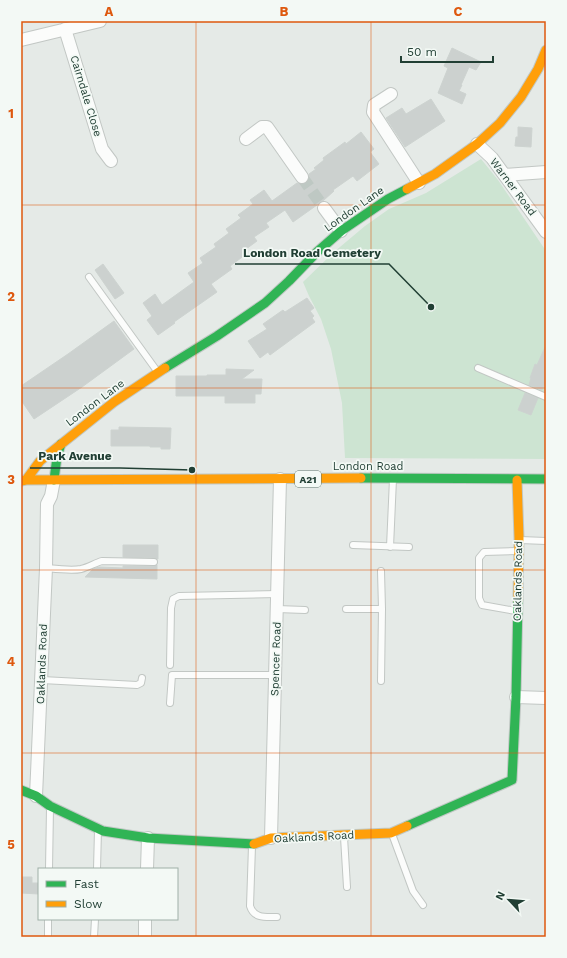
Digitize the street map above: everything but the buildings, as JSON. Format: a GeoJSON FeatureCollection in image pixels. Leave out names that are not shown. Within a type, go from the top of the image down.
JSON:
{"type":"FeatureCollection","features":[{"type":"Feature","properties":{"kind":"street"},"geometry":{"type":"LineString","coordinates":[[21,40],[100,21]]}},
{"type":"Feature","properties":{"kind":"street","name":"Cairndale Close"},"geometry":{"type":"LineString","coordinates":[[65,29],[102,149],[111,161]]}},
{"type":"Feature","properties":{"kind":"street","name":"London Lane"},"geometry":{"type":"LineString","coordinates":[[23,480],[40,461],[114,402],[265,304],[317,252],[341,231],[388,199],[435,174],[477,144],[500,123],[521,97],[538,69],[546,50]]}},
{"type":"Feature","properties":{"kind":"street"},"geometry":{"type":"LineString","coordinates":[[391,94],[374,105],[373,112],[419,183]]}},
{"type":"Feature","properties":{"kind":"street"},"geometry":{"type":"LineString","coordinates":[[246,139],[262,127],[266,127],[302,177]]}},
{"type":"Feature","properties":{"kind":"street","name":"Warner Road"},"geometry":{"type":"LineString","coordinates":[[477,144],[492,158],[546,232]]}},
{"type":"Feature","properties":{"kind":"street"},"geometry":{"type":"LineString","coordinates":[[505,175],[546,172]]}},
{"type":"Feature","properties":{"kind":"street"},"geometry":{"type":"LineString","coordinates":[[324,208],[341,231]]}},
{"type":"Feature","properties":{"kind":"street"},"geometry":{"type":"LineString","coordinates":[[54,480],[57,457],[62,444]]}},
{"type":"Feature","properties":{"kind":"street","name":"London Road"},"geometry":{"type":"LineString","coordinates":[[54,480],[393,478],[546,480]]}},
{"type":"Feature","properties":{"kind":"street","name":"Spencer Road"},"geometry":{"type":"LineString","coordinates":[[271,838],[280,479]]}},
{"type":"Feature","properties":{"kind":"street","name":"A21"},"geometry":{"type":"LineString","coordinates":[[23,480],[54,480]]}},
{"type":"Feature","properties":{"kind":"street","name":"Oaklands Road"},"geometry":{"type":"LineString","coordinates":[[54,480],[51,496],[47,504],[42,680],[36,796],[50,806],[104,831],[148,838],[253,844],[271,838],[391,833],[512,780],[516,697],[519,540],[517,480]]}},
{"type":"Feature","properties":{"kind":"street"},"geometry":{"type":"LineString","coordinates":[[516,697],[546,698]]}},
{"type":"Feature","properties":{"kind":"street"},"geometry":{"type":"LineString","coordinates":[[21,790],[36,796]]}},
{"type":"Feature","properties":{"kind":"street"},"geometry":{"type":"LineString","coordinates":[[147,868],[148,838]]}},
{"type":"Feature","properties":{"kind":"street"},"geometry":{"type":"LineString","coordinates":[[145,920],[145,937]]}},
{"type":"Feature","properties":{"kind":"lane"},"geometry":{"type":"LineString","coordinates":[[89,277],[158,373]]}},
{"type":"Feature","properties":{"kind":"lane"},"geometry":{"type":"LineString","coordinates":[[478,368],[546,397]]}},
{"type":"Feature","properties":{"kind":"lane"},"geometry":{"type":"LineString","coordinates":[[390,547],[393,478]]}},
{"type":"Feature","properties":{"kind":"lane"},"geometry":{"type":"LineString","coordinates":[[519,540],[546,541]]}},
{"type":"Feature","properties":{"kind":"lane"},"geometry":{"type":"LineString","coordinates":[[353,545],[409,547]]}},
{"type":"Feature","properties":{"kind":"lane"},"geometry":{"type":"LineString","coordinates":[[517,611],[482,605],[478,598],[479,558],[484,552],[518,551]]}},
{"type":"Feature","properties":{"kind":"lane"},"geometry":{"type":"LineString","coordinates":[[46,566],[80,570],[102,561],[154,562]]}},
{"type":"Feature","properties":{"kind":"lane"},"geometry":{"type":"LineString","coordinates":[[381,570],[381,681]]}},
{"type":"Feature","properties":{"kind":"lane"},"geometry":{"type":"LineString","coordinates":[[170,665],[171,608],[173,599],[179,596],[277,594]]}},
{"type":"Feature","properties":{"kind":"lane"},"geometry":{"type":"LineString","coordinates":[[277,608],[306,610]]}},
{"type":"Feature","properties":{"kind":"lane"},"geometry":{"type":"LineString","coordinates":[[346,609],[382,609]]}},
{"type":"Feature","properties":{"kind":"lane"},"geometry":{"type":"LineString","coordinates":[[170,703],[172,675],[275,675]]}},
{"type":"Feature","properties":{"kind":"lane"},"geometry":{"type":"LineString","coordinates":[[42,680],[137,685],[141,683],[142,678]]}},
{"type":"Feature","properties":{"kind":"lane"},"geometry":{"type":"LineString","coordinates":[[49,868],[50,806]]}},
{"type":"Feature","properties":{"kind":"lane"},"geometry":{"type":"LineString","coordinates":[[97,868],[98,829]]}},
{"type":"Feature","properties":{"kind":"lane"},"geometry":{"type":"LineString","coordinates":[[391,833],[413,891],[423,905]]}},
{"type":"Feature","properties":{"kind":"lane"},"geometry":{"type":"LineString","coordinates":[[344,835],[347,887]]}},
{"type":"Feature","properties":{"kind":"lane"},"geometry":{"type":"LineString","coordinates":[[253,844],[250,906],[252,912],[256,915],[277,917]]}},
{"type":"Feature","properties":{"kind":"lane"},"geometry":{"type":"LineString","coordinates":[[48,920],[48,937]]}},
{"type":"Feature","properties":{"kind":"lane"},"geometry":{"type":"LineString","coordinates":[[94,937],[95,920]]}},
{"type":"Feature","properties":{"kind":"green space"},"geometry":{"type":"Polygon","coordinates":[[[481,159],[498,180],[546,253],[546,459],[345,458],[342,403],[331,349],[321,319],[303,282],[334,252],[365,226],[389,209],[426,193],[481,159]]]}},
{"type":"Feature","properties":{"kind":"tunnel"},"geometry":{"type":"LineString","coordinates":[[302,177],[324,208]]}},
{"type":"Feature","properties":{"kind":"traffic: fast"},"geometry":{"type":"LineString","coordinates":[[165,368],[217,336],[265,303],[317,252],[341,231],[388,199],[407,189]]}},
{"type":"Feature","properties":{"kind":"traffic: fast"},"geometry":{"type":"LineString","coordinates":[[54,480],[57,457],[61,444]]}},
{"type":"Feature","properties":{"kind":"traffic: fast"},"geometry":{"type":"LineString","coordinates":[[361,478],[546,479]]}},
{"type":"Feature","properties":{"kind":"traffic: fast"},"geometry":{"type":"LineString","coordinates":[[407,826],[512,780],[516,697],[518,600]]}},
{"type":"Feature","properties":{"kind":"traffic: fast"},"geometry":{"type":"LineString","coordinates":[[21,790],[36,796],[50,806],[103,831],[148,838],[254,844]]}},
{"type":"Feature","properties":{"kind":"traffic: slow"},"geometry":{"type":"LineString","coordinates":[[407,189],[435,174],[477,144],[500,123],[521,97],[538,69],[546,50]]}},
{"type":"Feature","properties":{"kind":"traffic: slow"},"geometry":{"type":"LineString","coordinates":[[26,480],[40,461],[114,402],[165,368]]}},
{"type":"Feature","properties":{"kind":"traffic: slow"},"geometry":{"type":"LineString","coordinates":[[21,481],[361,478]]}},
{"type":"Feature","properties":{"kind":"traffic: slow"},"geometry":{"type":"LineString","coordinates":[[517,480],[519,538],[518,600]]}},
{"type":"Feature","properties":{"kind":"traffic: slow"},"geometry":{"type":"LineString","coordinates":[[254,844],[271,838],[391,833],[407,826]]}},
{"type":"Feature","properties":{"kind":"place","name":"London Road Cemetery"},"geometry":{"type":"Point","coordinates":[431,307]}},
{"type":"Feature","properties":{"kind":"place","name":"Park Avenue"},"geometry":{"type":"Point","coordinates":[192,470]}}]}
